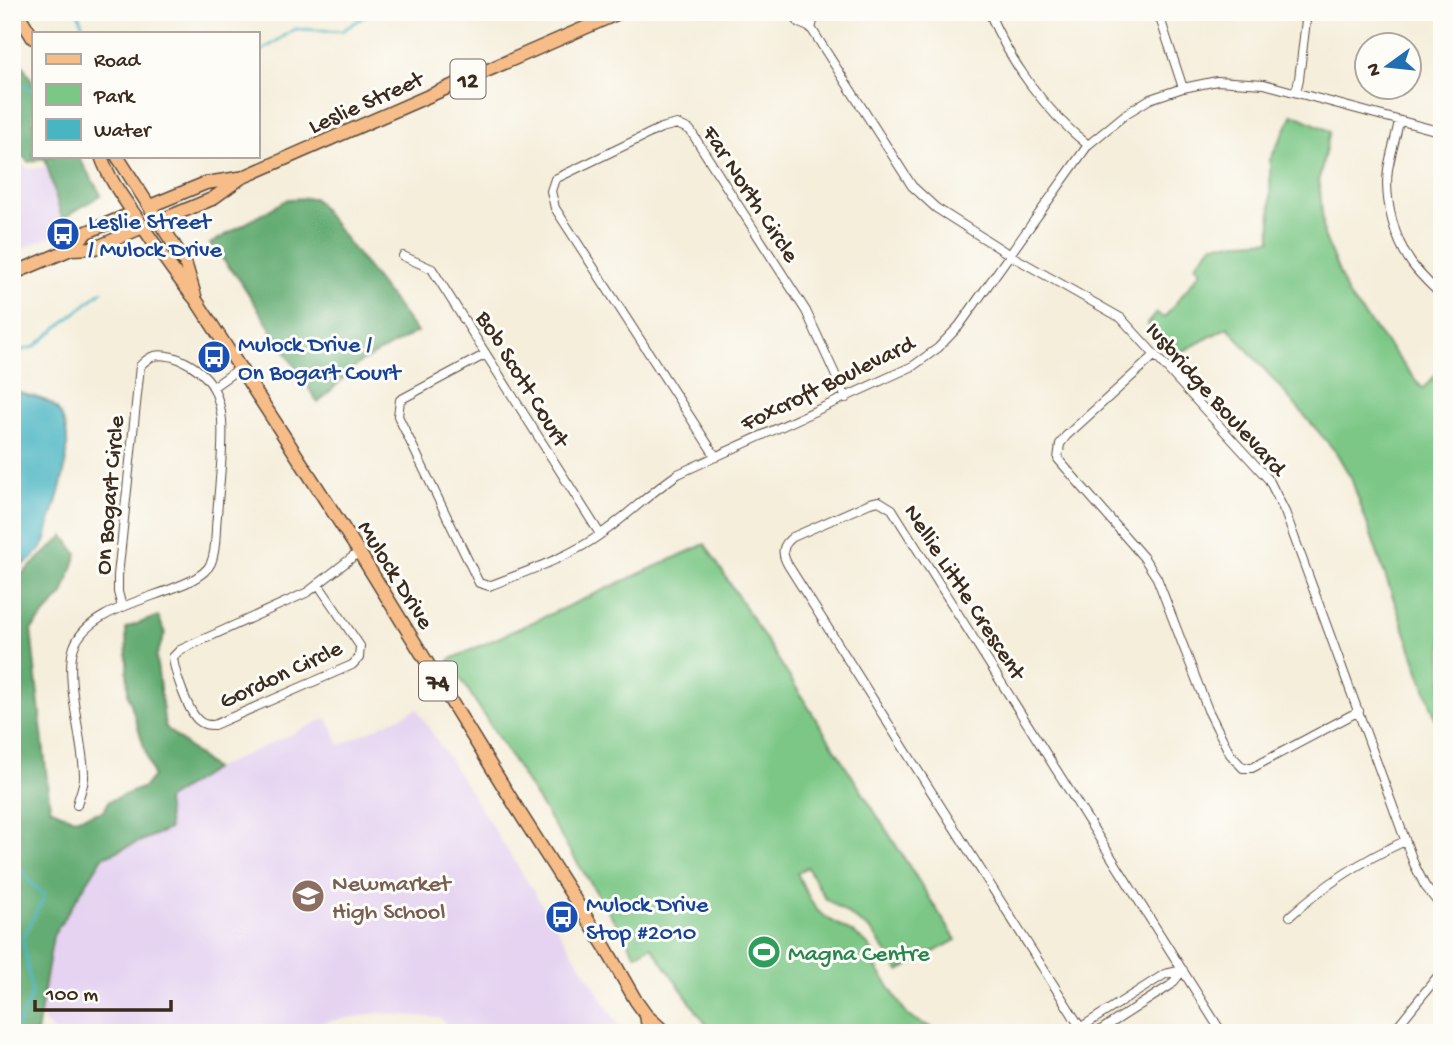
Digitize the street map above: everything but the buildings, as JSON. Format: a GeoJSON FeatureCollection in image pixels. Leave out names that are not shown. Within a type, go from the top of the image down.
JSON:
{"type":"FeatureCollection","features":[{"type":"Feature","properties":{"kind":"main road"},"geometry":{"type":"LineString","coordinates":[[17,12],[32,36]]}},
{"type":"Feature","properties":{"kind":"main road","name":"Leslie Street"},"geometry":{"type":"LineString","coordinates":[[159,221],[212,199],[241,178],[621,12]]}},
{"type":"Feature","properties":{"kind":"main road","name":"Mulock Drive"},"geometry":{"type":"LineString","coordinates":[[101,158],[133,213],[172,272],[196,300],[359,552],[646,1015],[666,1033]]}},
{"type":"Feature","properties":{"kind":"main road","name":"Mulock Drive"},"geometry":{"type":"LineString","coordinates":[[118,158],[185,262],[196,300]]}},
{"type":"Feature","properties":{"kind":"main road","name":"Leslie Street"},"geometry":{"type":"LineString","coordinates":[[150,206],[206,183],[241,178]]}},
{"type":"Feature","properties":{"kind":"main road"},"geometry":{"type":"LineString","coordinates":[[72,249],[87,232],[133,213]]}},
{"type":"Feature","properties":{"kind":"main road"},"geometry":{"type":"LineString","coordinates":[[12,274],[72,249],[95,248],[143,227]]}},
{"type":"Feature","properties":{"kind":"main road","name":"Mulock Drive"},"geometry":{"type":"LineString","coordinates":[[646,1015],[649,1033]]}},
{"type":"Feature","properties":{"kind":"street","name":"Ivsbridge Boulevard"},"geometry":{"type":"LineString","coordinates":[[791,12],[799,23],[811,27],[912,186],[936,208],[1010,255],[1121,318],[1269,480],[1280,500],[1405,841],[1425,887],[1442,908]]}},
{"type":"Feature","properties":{"kind":"street","name":"Ivsbridge Boulevard"},"geometry":{"type":"LineString","coordinates":[[810,12],[814,18],[811,27]]}},
{"type":"Feature","properties":{"kind":"street"},"geometry":{"type":"LineString","coordinates":[[989,12],[1022,70],[1047,106],[1088,145]]}},
{"type":"Feature","properties":{"kind":"street"},"geometry":{"type":"LineString","coordinates":[[1158,12],[1183,88]]}},
{"type":"Feature","properties":{"kind":"street"},"geometry":{"type":"LineString","coordinates":[[1296,92],[1307,12]]}},
{"type":"Feature","properties":{"kind":"street","name":"Foxcroft Boulevard"},"geometry":{"type":"LineString","coordinates":[[485,354],[400,400],[398,416],[479,583],[489,586],[562,557],[600,534],[664,484],[716,457],[913,366],[938,348],[966,318],[1088,145],[1127,113],[1150,99],[1217,81],[1264,85],[1442,132]]}},
{"type":"Feature","properties":{"kind":"street"},"geometry":{"type":"LineString","coordinates":[[1399,121],[1388,171],[1393,219],[1400,244],[1412,264],[1442,296]]}},
{"type":"Feature","properties":{"kind":"street","name":"Far North Circle"},"geometry":{"type":"LineString","coordinates":[[716,457],[555,208],[551,191],[555,179],[661,128],[677,124],[691,130],[806,311],[846,398]]}},
{"type":"Feature","properties":{"kind":"street","name":"Bob Scott Court"},"geometry":{"type":"LineString","coordinates":[[403,256],[432,269],[600,534]]}},
{"type":"Feature","properties":{"kind":"street","name":"On Bogart Circle"},"geometry":{"type":"LineString","coordinates":[[153,355],[170,356],[195,367],[213,387],[222,420],[221,469],[215,541],[209,566],[183,584],[122,607],[118,576],[140,366],[153,355]]}},
{"type":"Feature","properties":{"kind":"street"},"geometry":{"type":"LineString","coordinates":[[1155,355],[1066,436],[1060,444],[1058,459],[1144,558],[1157,578],[1208,710],[1230,754],[1238,764],[1243,768],[1252,768],[1359,711]]}},
{"type":"Feature","properties":{"kind":"street"},"geometry":{"type":"LineString","coordinates":[[213,387],[240,368]]}},
{"type":"Feature","properties":{"kind":"street","name":"Nellie Little Crescent"},"geometry":{"type":"LineString","coordinates":[[1082,1030],[788,565],[783,551],[784,545],[793,537],[870,503],[879,501],[892,509],[1222,1033]]}},
{"type":"Feature","properties":{"kind":"street","name":"Gordon Circle"},"geometry":{"type":"LineString","coordinates":[[318,584],[360,646],[359,658],[352,665],[214,725],[204,725],[196,719],[174,668],[173,657],[180,650],[308,592],[318,584],[359,552]]}},
{"type":"Feature","properties":{"kind":"street"},"geometry":{"type":"LineString","coordinates":[[77,805],[85,776],[71,655],[79,634],[87,626],[122,607]]}},
{"type":"Feature","properties":{"kind":"street"},"geometry":{"type":"LineString","coordinates":[[1290,916],[1314,894],[1379,853],[1405,841]]}},
{"type":"Feature","properties":{"kind":"street"},"geometry":{"type":"LineString","coordinates":[[1072,1033],[1082,1030],[1165,974],[1183,970]]}},
{"type":"Feature","properties":{"kind":"street"},"geometry":{"type":"LineString","coordinates":[[1096,1033],[1171,985],[1183,970]]}},
{"type":"Feature","properties":{"kind":"street"},"geometry":{"type":"LineString","coordinates":[[1392,1033],[1442,971]]}},
{"type":"Feature","properties":{"kind":"street"},"geometry":{"type":"LineString","coordinates":[[354,1033],[384,1030],[423,1033]]}},
{"type":"Feature","properties":{"kind":"shaded area"},"geometry":{"type":"Polygon","coordinates":[[[12,160],[29,169],[47,167],[66,230],[12,253],[12,160]]]}},
{"type":"Feature","properties":{"kind":"shaded area","name":"Newmarket High School"},"geometry":{"type":"Polygon","coordinates":[[[417,709],[624,1033],[456,1033],[440,1018],[378,1013],[282,1029],[278,1033],[54,1033],[40,1016],[53,936],[104,857],[169,829],[166,800],[214,769],[327,718],[340,745],[417,709]]]}},
{"type":"Feature","properties":{"kind":"green space"},"geometry":{"type":"Polygon","coordinates":[[[12,48],[32,80],[32,158],[45,158],[29,162],[12,148],[12,48]]]}},
{"type":"Feature","properties":{"kind":"green space"},"geometry":{"type":"Polygon","coordinates":[[[1293,114],[1330,131],[1319,179],[1324,235],[1348,295],[1423,389],[1442,368],[1442,727],[1439,728],[1351,478],[1336,452],[1228,327],[1176,355],[1147,324],[1156,313],[1164,318],[1201,271],[1195,265],[1213,244],[1271,240],[1270,160],[1293,114]]]}},
{"type":"Feature","properties":{"kind":"green space"},"geometry":{"type":"Polygon","coordinates":[[[45,158],[79,158],[101,195],[62,219],[45,158]]]}},
{"type":"Feature","properties":{"kind":"green space"},"geometry":{"type":"Polygon","coordinates":[[[314,198],[417,332],[359,363],[318,403],[239,279],[210,244],[288,199],[314,198]]]}},
{"type":"Feature","properties":{"kind":"green space"},"geometry":{"type":"Polygon","coordinates":[[[64,536],[77,554],[63,594],[31,630],[50,808],[74,819],[104,811],[109,801],[144,787],[153,776],[128,694],[126,628],[158,616],[165,633],[156,657],[165,727],[214,769],[166,800],[169,829],[103,857],[53,936],[37,1033],[12,1033],[12,574],[22,574],[64,536]]]}},
{"type":"Feature","properties":{"kind":"green space"},"geometry":{"type":"Polygon","coordinates":[[[705,544],[956,940],[899,971],[871,930],[825,898],[807,867],[797,873],[819,912],[855,934],[870,948],[876,967],[908,1016],[934,1029],[936,1033],[712,1033],[651,946],[636,955],[449,660],[705,544]]]}},
{"type":"Feature","properties":{"kind":"water"},"geometry":{"type":"Polygon","coordinates":[[[12,390],[42,399],[56,408],[63,420],[67,447],[63,477],[46,541],[33,557],[12,571],[12,390]]]}},
{"type":"Feature","properties":{"kind":"waterway"},"geometry":{"type":"LineString","coordinates":[[78,12],[85,32]]}},
{"type":"Feature","properties":{"kind":"waterway"},"geometry":{"type":"LineString","coordinates":[[259,53],[295,29],[342,31],[371,12]]}},
{"type":"Feature","properties":{"kind":"waterway"},"geometry":{"type":"LineString","coordinates":[[12,81],[32,90]]}},
{"type":"Feature","properties":{"kind":"waterway"},"geometry":{"type":"LineString","coordinates":[[12,353],[34,347],[102,291]]}},
{"type":"Feature","properties":{"kind":"waterway"},"geometry":{"type":"LineString","coordinates":[[12,855],[29,881],[45,895],[23,939],[32,994],[15,1033]]}},
{"type":"Feature","properties":{"kind":"place","name":"Leslie Street / Mulock Drive"},"geometry":{"type":"Point","coordinates":[63,234]}},
{"type":"Feature","properties":{"kind":"place","name":"Mulock Drive / On Bogart Court"},"geometry":{"type":"Point","coordinates":[214,357]}},
{"type":"Feature","properties":{"kind":"place","name":"Newmarket High School"},"geometry":{"type":"Point","coordinates":[308,896]}},
{"type":"Feature","properties":{"kind":"place","name":"Mulock Drive Stop #2010"},"geometry":{"type":"Point","coordinates":[562,917]}},
{"type":"Feature","properties":{"kind":"place","name":"Magna Centre"},"geometry":{"type":"Point","coordinates":[764,952]}}]}
